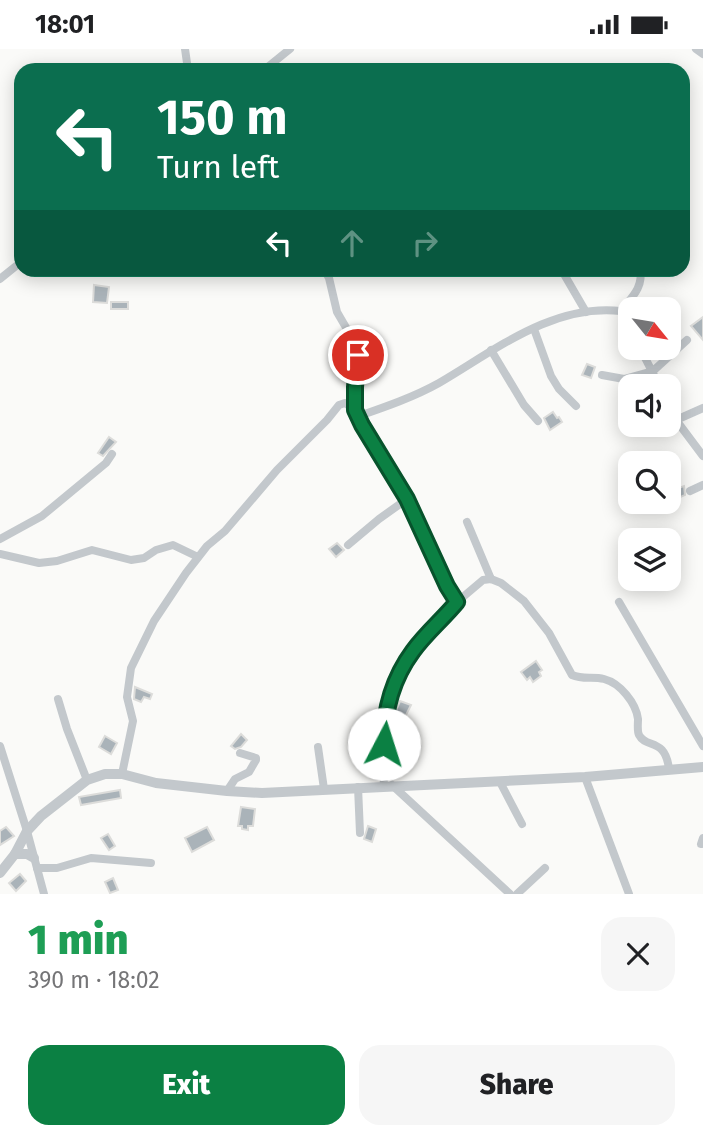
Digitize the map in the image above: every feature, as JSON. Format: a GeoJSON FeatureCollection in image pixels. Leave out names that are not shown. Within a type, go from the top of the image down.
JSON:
{"type":"FeatureCollection","features":[{"type":"Feature","properties":{"kind":"street"},"geometry":{"type":"LineString","coordinates":[[273,63],[290,49]]}},
{"type":"Feature","properties":{"kind":"street"},"geometry":{"type":"LineString","coordinates":[[696,49],[703,54]]}},
{"type":"Feature","properties":{"kind":"street"},"geometry":{"type":"LineString","coordinates":[[0,279],[14,268]]}},
{"type":"Feature","properties":{"kind":"street"},"geometry":{"type":"LineString","coordinates":[[328,277],[337,312],[355,343],[358,355],[355,387],[357,413],[407,499],[457,602]]}},
{"type":"Feature","properties":{"kind":"street"},"geometry":{"type":"LineString","coordinates":[[566,277],[586,312]]}},
{"type":"Feature","properties":{"kind":"street"},"geometry":{"type":"LineString","coordinates":[[631,297],[641,277]]}},
{"type":"Feature","properties":{"kind":"street"},"geometry":{"type":"LineString","coordinates":[[357,413],[437,384],[492,350],[544,323],[586,312],[618,311]]}},
{"type":"Feature","properties":{"kind":"street"},"geometry":{"type":"LineString","coordinates":[[534,328],[551,376],[559,389],[576,406]]}},
{"type":"Feature","properties":{"kind":"street"},"geometry":{"type":"LineString","coordinates":[[602,375],[624,379],[653,371],[687,340]]}},
{"type":"Feature","properties":{"kind":"street"},"geometry":{"type":"LineString","coordinates":[[492,350],[524,405],[538,421]]}},
{"type":"Feature","properties":{"kind":"street"},"geometry":{"type":"LineString","coordinates":[[647,361],[654,374]]}},
{"type":"Feature","properties":{"kind":"street"},"geometry":{"type":"LineString","coordinates":[[122,775],[133,722],[127,697],[131,668],[154,621],[207,546],[225,531],[277,470],[339,405],[345,403],[357,413]]}},
{"type":"Feature","properties":{"kind":"street"},"geometry":{"type":"LineString","coordinates":[[681,418],[703,408]]}},
{"type":"Feature","properties":{"kind":"street"},"geometry":{"type":"LineString","coordinates":[[681,427],[703,456]]}},
{"type":"Feature","properties":{"kind":"street"},"geometry":{"type":"LineString","coordinates":[[0,539],[42,516],[106,463],[112,454]]}},
{"type":"Feature","properties":{"kind":"street"},"geometry":{"type":"LineString","coordinates":[[690,491],[703,485]]}},
{"type":"Feature","properties":{"kind":"street"},"geometry":{"type":"LineString","coordinates":[[348,545],[407,499]]}},
{"type":"Feature","properties":{"kind":"street"},"geometry":{"type":"LineString","coordinates":[[467,522],[491,579]]}},
{"type":"Feature","properties":{"kind":"street"},"geometry":{"type":"LineString","coordinates":[[0,554],[39,563],[57,561],[92,550],[131,560],[144,558],[156,549],[173,545],[198,557]]}},
{"type":"Feature","properties":{"kind":"street"},"geometry":{"type":"LineString","coordinates":[[510,894],[388,786],[383,766],[385,720],[399,672],[414,649],[457,602],[482,580],[491,579],[501,583],[524,601],[549,633],[572,675],[578,678],[604,679],[625,693],[636,711],[638,734],[663,751],[669,769]]}},
{"type":"Feature","properties":{"kind":"street"},"geometry":{"type":"LineString","coordinates":[[619,602],[703,746]]}},
{"type":"Feature","properties":{"kind":"street"},"geometry":{"type":"LineString","coordinates":[[58,699],[87,780]]}},
{"type":"Feature","properties":{"kind":"street"},"geometry":{"type":"LineString","coordinates":[[0,746],[44,894]]}},
{"type":"Feature","properties":{"kind":"street"},"geometry":{"type":"LineString","coordinates":[[318,747],[324,789]]}},
{"type":"Feature","properties":{"kind":"street"},"geometry":{"type":"LineString","coordinates":[[227,791],[235,779],[249,772],[256,760],[240,753]]}},
{"type":"Feature","properties":{"kind":"street"},"geometry":{"type":"LineString","coordinates":[[0,873],[15,854],[27,831],[41,816],[87,780],[105,774],[156,783],[262,793],[585,777],[703,767]]}},
{"type":"Feature","properties":{"kind":"street"},"geometry":{"type":"LineString","coordinates":[[585,777],[629,894]]}},
{"type":"Feature","properties":{"kind":"street"},"geometry":{"type":"LineString","coordinates":[[500,782],[522,824]]}},
{"type":"Feature","properties":{"kind":"street"},"geometry":{"type":"LineString","coordinates":[[358,787],[360,833]]}},
{"type":"Feature","properties":{"kind":"street"},"geometry":{"type":"LineString","coordinates":[[15,854],[27,854],[36,863],[57,867],[91,858],[151,863]]}},
{"type":"Feature","properties":{"kind":"street"},"geometry":{"type":"LineString","coordinates":[[517,894],[545,867]]}},
{"type":"Feature","properties":{"kind":"building"},"geometry":{"type":"Polygon","coordinates":[[[94,285],[109,287],[107,303],[93,302],[94,285]]]}},
{"type":"Feature","properties":{"kind":"building"},"geometry":{"type":"Polygon","coordinates":[[[111,302],[128,302],[128,309],[111,309],[111,302]]]}},
{"type":"Feature","properties":{"kind":"building"},"geometry":{"type":"Polygon","coordinates":[[[703,317],[703,340],[691,326],[703,317]]]}},
{"type":"Feature","properties":{"kind":"building"},"geometry":{"type":"Polygon","coordinates":[[[587,364],[595,367],[591,378],[582,375],[587,364]]]}},
{"type":"Feature","properties":{"kind":"building"},"geometry":{"type":"Polygon","coordinates":[[[553,412],[562,422],[550,430],[544,418],[553,412]]]}},
{"type":"Feature","properties":{"kind":"building"},"geometry":{"type":"Polygon","coordinates":[[[109,437],[116,442],[103,456],[98,453],[109,437]]]}},
{"type":"Feature","properties":{"kind":"building"},"geometry":{"type":"Polygon","coordinates":[[[684,486],[685,495],[681,497],[681,487],[684,486]]]}},
{"type":"Feature","properties":{"kind":"building"},"geometry":{"type":"Polygon","coordinates":[[[337,543],[344,550],[336,557],[329,549],[337,543]]]}},
{"type":"Feature","properties":{"kind":"building"},"geometry":{"type":"Polygon","coordinates":[[[536,661],[542,670],[539,672],[541,676],[533,682],[530,677],[527,680],[521,672],[536,661]]]}},
{"type":"Feature","properties":{"kind":"building"},"geometry":{"type":"Polygon","coordinates":[[[135,687],[152,694],[150,699],[144,697],[141,702],[134,699],[135,687]]]}},
{"type":"Feature","properties":{"kind":"building"},"geometry":{"type":"Polygon","coordinates":[[[400,701],[411,705],[405,717],[395,713],[400,701]]]}},
{"type":"Feature","properties":{"kind":"building"},"geometry":{"type":"Polygon","coordinates":[[[241,734],[247,740],[235,749],[231,746],[241,734]]]}},
{"type":"Feature","properties":{"kind":"building"},"geometry":{"type":"Polygon","coordinates":[[[105,736],[117,743],[111,754],[99,747],[105,736]]]}},
{"type":"Feature","properties":{"kind":"building"},"geometry":{"type":"Polygon","coordinates":[[[120,790],[121,798],[81,805],[79,797],[120,790]]]}},
{"type":"Feature","properties":{"kind":"building"},"geometry":{"type":"Polygon","coordinates":[[[241,807],[255,809],[253,826],[248,826],[248,830],[238,826],[241,807]]]}},
{"type":"Feature","properties":{"kind":"building"},"geometry":{"type":"Polygon","coordinates":[[[368,826],[376,829],[372,842],[364,839],[368,826]]]}},
{"type":"Feature","properties":{"kind":"building"},"geometry":{"type":"Polygon","coordinates":[[[6,827],[14,836],[0,845],[0,831],[6,827]]]}},
{"type":"Feature","properties":{"kind":"building"},"geometry":{"type":"Polygon","coordinates":[[[207,827],[214,840],[192,852],[185,838],[207,827]]]}},
{"type":"Feature","properties":{"kind":"building"},"geometry":{"type":"Polygon","coordinates":[[[108,834],[115,846],[109,850],[101,838],[108,834]]]}},
{"type":"Feature","properties":{"kind":"building"},"geometry":{"type":"Polygon","coordinates":[[[20,874],[26,881],[16,891],[9,883],[20,874]]]}},
{"type":"Feature","properties":{"kind":"building"},"geometry":{"type":"Polygon","coordinates":[[[113,878],[118,890],[110,893],[105,882],[113,878]]]}},
{"type":"Feature","properties":{"kind":"route"},"geometry":{"type":"LineString","coordinates":[[358,355],[355,410],[407,499],[457,602],[414,649],[399,672],[385,720],[384,744]]}}]}
